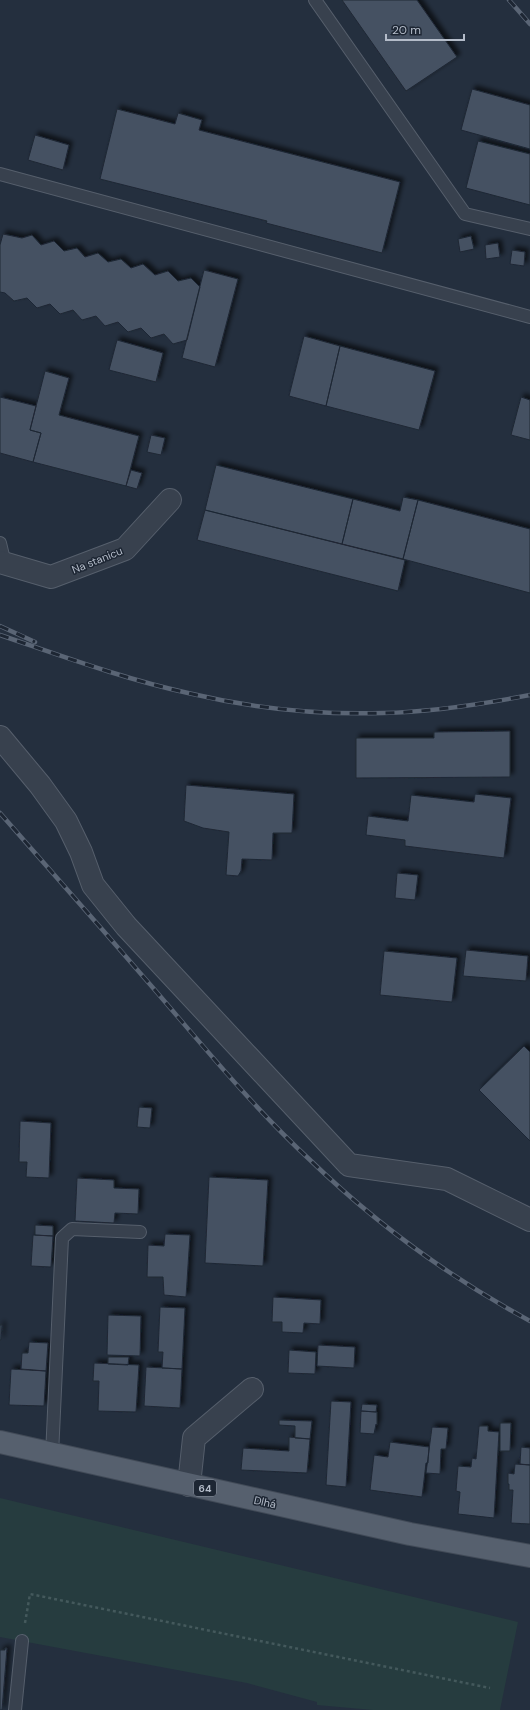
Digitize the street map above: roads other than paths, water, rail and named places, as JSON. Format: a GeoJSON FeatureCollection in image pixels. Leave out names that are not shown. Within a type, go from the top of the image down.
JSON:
{"type":"FeatureCollection","features":[{"type":"Feature","properties":{"kind":"main road","name":"Dlhá"},"geometry":{"type":"LineString","coordinates":[[0,1442],[52,1455],[410,1534],[530,1556]]}},
{"type":"Feature","properties":{"kind":"street","name":"Na stanicu"},"geometry":{"type":"LineString","coordinates":[[2,566],[51,577],[126,549],[170,500]]}},
{"type":"Feature","properties":{"kind":"street"},"geometry":{"type":"LineString","coordinates":[[0,737],[40,785],[66,821],[81,852],[93,885],[117,914],[349,1165],[448,1179],[530,1220]]}},
{"type":"Feature","properties":{"kind":"street"},"geometry":{"type":"LineString","coordinates":[[189,1485],[194,1438],[252,1389]]}},
{"type":"Feature","properties":{"kind":"lane"},"geometry":{"type":"LineString","coordinates":[[315,0],[466,214],[530,230]]}},
{"type":"Feature","properties":{"kind":"lane"},"geometry":{"type":"LineString","coordinates":[[0,174],[530,317]]}},
{"type":"Feature","properties":{"kind":"lane"},"geometry":{"type":"LineString","coordinates":[[0,543],[2,566]]}},
{"type":"Feature","properties":{"kind":"lane"},"geometry":{"type":"LineString","coordinates":[[52,1455],[62,1238],[72,1229],[140,1232]]}},
{"type":"Feature","properties":{"kind":"lane"},"geometry":{"type":"LineString","coordinates":[[15,1710],[22,1641]]}},
{"type":"Feature","properties":{"kind":"railway"},"geometry":{"type":"LineString","coordinates":[[509,0],[530,24]]}},
{"type":"Feature","properties":{"kind":"railway"},"geometry":{"type":"LineString","coordinates":[[0,626],[35,642]]}},
{"type":"Feature","properties":{"kind":"railway"},"geometry":{"type":"LineString","coordinates":[[0,635],[93,667],[164,687],[236,703],[309,712],[359,713],[420,711],[457,707],[530,695]]}},
{"type":"Feature","properties":{"kind":"railway"},"geometry":{"type":"LineString","coordinates":[[0,813],[229,1076],[288,1139],[334,1183],[414,1248],[471,1286],[530,1321]]}}]}
